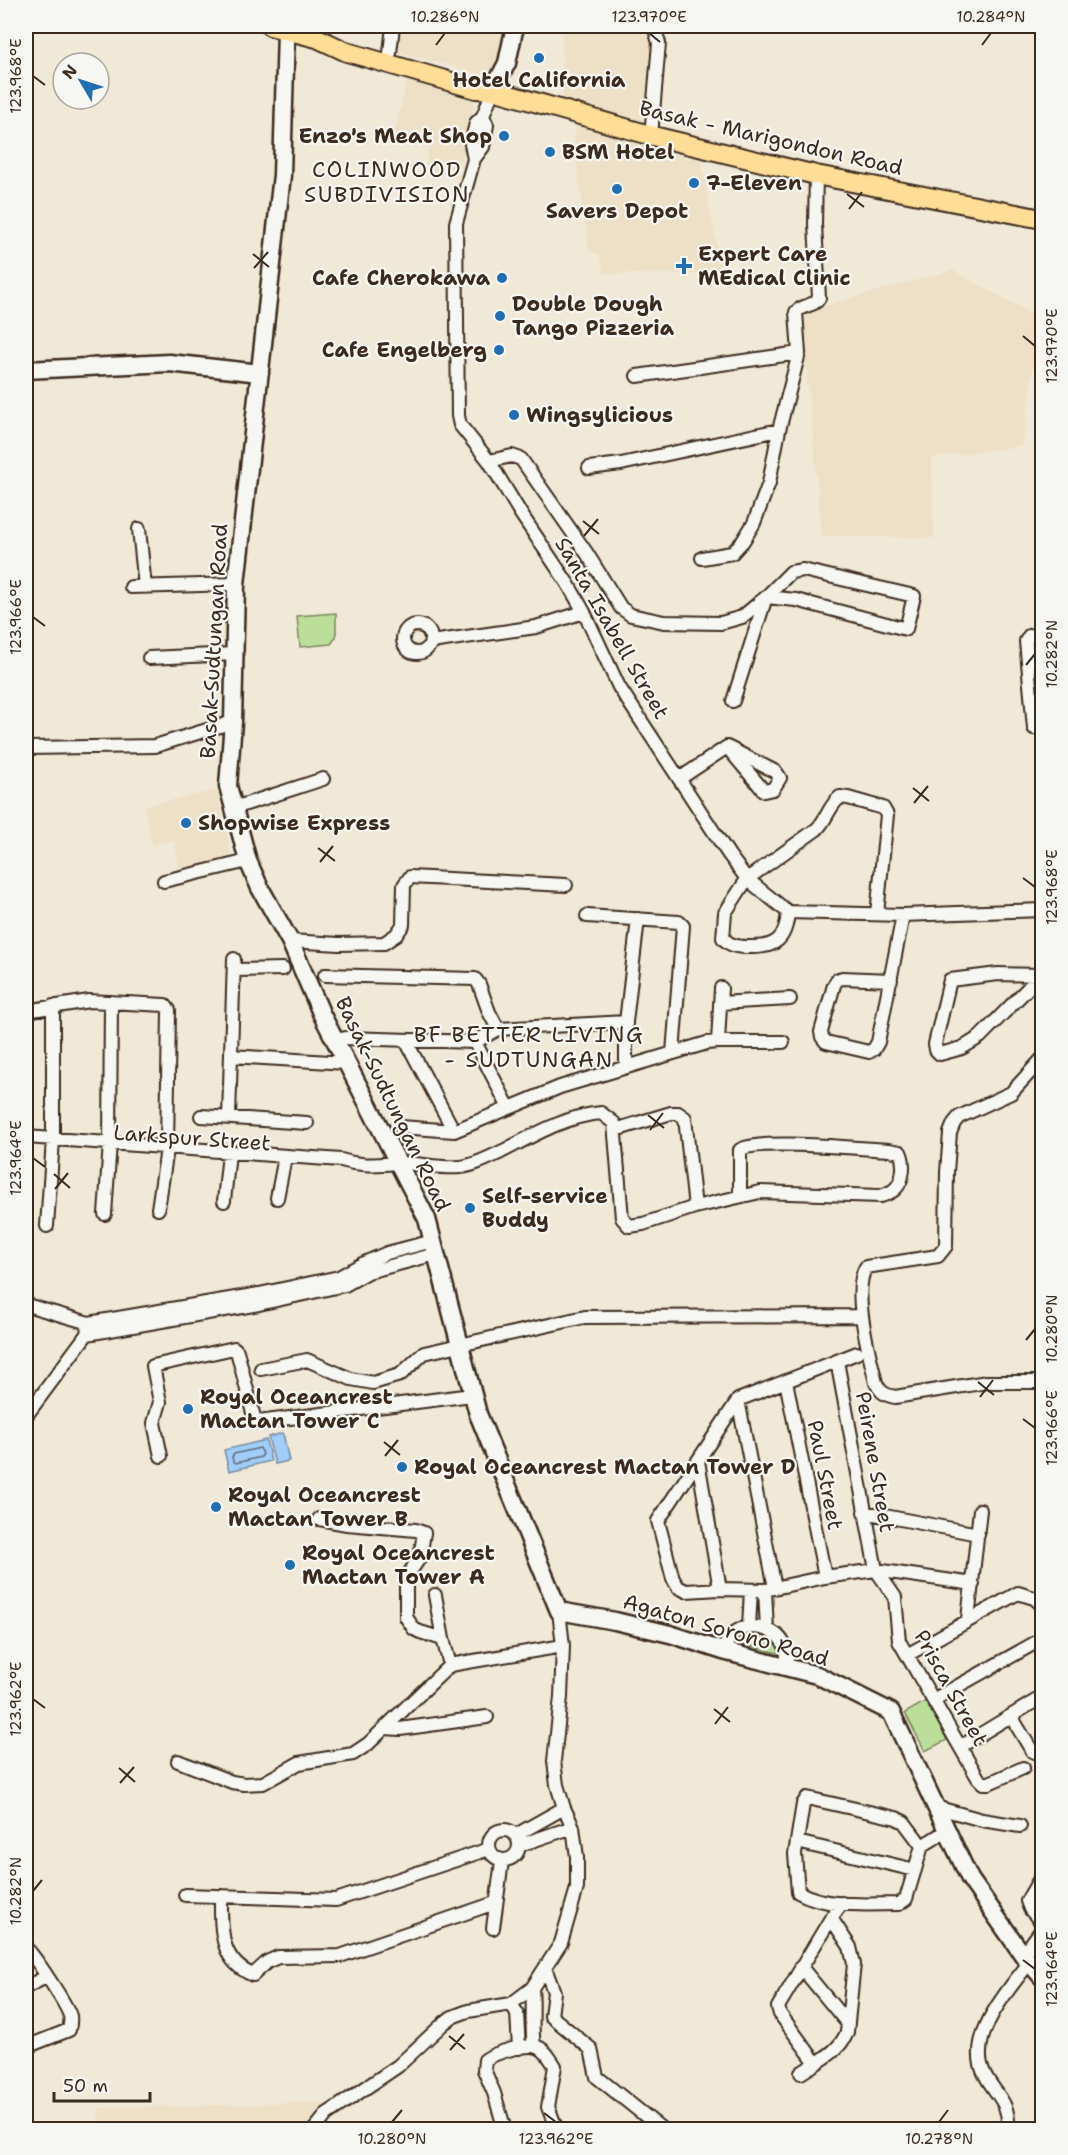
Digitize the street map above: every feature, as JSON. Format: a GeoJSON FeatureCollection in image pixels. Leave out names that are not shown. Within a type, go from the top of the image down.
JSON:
{"type":"FeatureCollection","features":[{"type":"Feature","properties":{"kind":"main road","name":"Basak - Marigondon Road"},"geometry":{"type":"LineString","coordinates":[[278,28],[317,38],[347,52],[476,89],[493,90],[651,136],[816,175],[1042,219]]}},
{"type":"Feature","properties":{"kind":"main road","name":"Basak - Marigondon Road"},"geometry":{"type":"LineString","coordinates":[[317,38],[351,40],[478,79],[493,90]]}},
{"type":"Feature","properties":{"kind":"street"},"geometry":{"type":"LineString","coordinates":[[390,53],[393,26]]}},
{"type":"Feature","properties":{"kind":"street"},"geometry":{"type":"LineString","coordinates":[[493,90],[507,63],[515,26]]}},
{"type":"Feature","properties":{"kind":"street"},"geometry":{"type":"LineString","coordinates":[[651,136],[660,43],[654,26]]}},
{"type":"Feature","properties":{"kind":"street","name":"Basak-Sudtungan Road"},"geometry":{"type":"LineString","coordinates":[[278,28],[282,175],[236,584],[233,722],[228,786],[248,861],[260,888],[290,941],[335,1040],[427,1219],[472,1395],[484,1432],[559,1611],[562,1646],[561,1696],[554,1761],[557,1785],[573,1827],[578,1857],[577,1888],[561,1943],[532,1988],[511,2004],[468,2011],[452,2017],[398,2066],[327,2114],[318,2129]]}},
{"type":"Feature","properties":{"kind":"street","name":"Santa Isabell Street"},"geometry":{"type":"LineString","coordinates":[[493,90],[483,116],[487,125],[483,147],[474,159],[456,224],[458,416],[460,424],[489,461],[568,584],[584,612],[619,687],[679,779],[747,879],[788,912]]}},
{"type":"Feature","properties":{"kind":"street"},"geometry":{"type":"LineString","coordinates":[[702,558],[732,553],[743,541],[754,523],[769,483],[779,430],[799,353],[796,312],[799,308],[814,304],[819,298],[815,224],[816,175]]}},
{"type":"Feature","properties":{"kind":"street"},"geometry":{"type":"LineString","coordinates":[[637,376],[799,353]]}},
{"type":"Feature","properties":{"kind":"street"},"geometry":{"type":"LineString","coordinates":[[26,370],[169,363],[260,373]]}},
{"type":"Feature","properties":{"kind":"street"},"geometry":{"type":"LineString","coordinates":[[589,468],[621,464],[779,430]]}},
{"type":"Feature","properties":{"kind":"street"},"geometry":{"type":"LineString","coordinates":[[489,461],[512,456],[521,459],[586,552],[621,608],[631,615],[664,622],[721,623],[742,617],[791,572],[803,570],[914,596],[906,629],[796,600],[766,597]]}},
{"type":"Feature","properties":{"kind":"street"},"geometry":{"type":"LineString","coordinates":[[139,529],[145,587]]}},
{"type":"Feature","properties":{"kind":"street"},"geometry":{"type":"LineString","coordinates":[[131,587],[236,584]]}},
{"type":"Feature","properties":{"kind":"street"},"geometry":{"type":"LineString","coordinates":[[734,701],[766,597]]}},
{"type":"Feature","properties":{"kind":"street"},"geometry":{"type":"LineString","coordinates":[[431,642],[536,627],[584,612]]}},
{"type":"Feature","properties":{"kind":"street"},"geometry":{"type":"LineString","coordinates":[[1034,728],[1026,641],[1029,636],[1042,632]]}},
{"type":"Feature","properties":{"kind":"street"},"geometry":{"type":"LineString","coordinates":[[149,658],[234,654]]}},
{"type":"Feature","properties":{"kind":"street"},"geometry":{"type":"LineString","coordinates":[[27,748],[155,746],[233,722]]}},
{"type":"Feature","properties":{"kind":"street"},"geometry":{"type":"LineString","coordinates":[[679,779],[727,747]]}},
{"type":"Feature","properties":{"kind":"street"},"geometry":{"type":"LineString","coordinates":[[234,808],[323,779]]}},
{"type":"Feature","properties":{"kind":"street"},"geometry":{"type":"LineString","coordinates":[[877,914],[887,815],[883,808],[840,797],[833,803],[826,819],[817,829],[747,879],[725,913],[723,938],[728,944],[749,947],[774,944],[782,936],[787,926],[788,912],[903,915],[1042,910]]}},
{"type":"Feature","properties":{"kind":"street"},"geometry":{"type":"LineString","coordinates":[[164,881],[248,861]]}},
{"type":"Feature","properties":{"kind":"street"},"geometry":{"type":"LineString","coordinates":[[290,941],[339,944],[384,943],[396,935],[403,925],[404,885],[410,878],[566,885]]}},
{"type":"Feature","properties":{"kind":"street"},"geometry":{"type":"LineString","coordinates":[[891,980],[842,978],[837,980],[821,1032],[826,1042],[869,1052],[878,1042],[891,980],[903,915]]}},
{"type":"Feature","properties":{"kind":"street"},"geometry":{"type":"LineString","coordinates":[[587,916],[679,922],[684,926],[673,1053]]}},
{"type":"Feature","properties":{"kind":"street"},"geometry":{"type":"LineString","coordinates":[[626,1067],[626,1022],[638,919]]}},
{"type":"Feature","properties":{"kind":"street"},"geometry":{"type":"LineString","coordinates":[[229,1117],[234,964],[283,969]]}},
{"type":"Feature","properties":{"kind":"street"},"geometry":{"type":"LineString","coordinates":[[998,974],[1042,974],[980,1037],[962,1048],[940,1054],[936,1050],[935,1044],[950,980],[998,974]]}},
{"type":"Feature","properties":{"kind":"street"},"geometry":{"type":"LineString","coordinates":[[325,975],[475,979],[498,1029]]}},
{"type":"Feature","properties":{"kind":"street"},"geometry":{"type":"LineString","coordinates":[[718,1042],[720,988]]}},
{"type":"Feature","properties":{"kind":"street"},"geometry":{"type":"LineString","coordinates":[[720,1003],[790,999]]}},
{"type":"Feature","properties":{"kind":"street"},"geometry":{"type":"LineString","coordinates":[[26,1011],[89,1000],[165,1005],[169,1010],[166,1152],[158,1209]]}},
{"type":"Feature","properties":{"kind":"street"},"geometry":{"type":"LineString","coordinates":[[105,1214],[110,1147],[111,1002]]}},
{"type":"Feature","properties":{"kind":"street"},"geometry":{"type":"LineString","coordinates":[[47,1226],[52,1143],[53,1006]]}},
{"type":"Feature","properties":{"kind":"street"},"geometry":{"type":"LineString","coordinates":[[335,1040],[347,1038],[475,1042],[498,1029],[626,1022]]}},
{"type":"Feature","properties":{"kind":"street"},"geometry":{"type":"LineString","coordinates":[[406,1041],[454,1131]]}},
{"type":"Feature","properties":{"kind":"street"},"geometry":{"type":"LineString","coordinates":[[475,1042],[509,1108]]}},
{"type":"Feature","properties":{"kind":"street"},"geometry":{"type":"LineString","coordinates":[[401,1127],[454,1131],[560,1087],[707,1043],[783,1042]]}},
{"type":"Feature","properties":{"kind":"street"},"geometry":{"type":"LineString","coordinates":[[231,1056],[347,1063]]}},
{"type":"Feature","properties":{"kind":"street"},"geometry":{"type":"LineString","coordinates":[[1042,1059],[1011,1093],[959,1117],[954,1123],[950,1133],[947,1173],[946,1246],[938,1256],[866,1267],[862,1273],[861,1282],[862,1316],[876,1383],[886,1395],[895,1397],[987,1382],[1042,1382]]}},
{"type":"Feature","properties":{"kind":"street","name":"Larkspur Street"},"geometry":{"type":"LineString","coordinates":[[26,1143],[284,1160],[340,1169],[355,1165],[383,1166],[399,1163],[461,1167],[486,1159],[560,1123],[589,1114],[601,1113],[614,1123],[615,1130]]}},
{"type":"Feature","properties":{"kind":"street"},"geometry":{"type":"LineString","coordinates":[[695,1207],[685,1118],[678,1113],[671,1113],[615,1130],[622,1218],[629,1226],[643,1224],[695,1207],[760,1192],[881,1196],[893,1192],[897,1187],[903,1170],[902,1154],[890,1150],[778,1145],[744,1147],[740,1150],[739,1161],[740,1196]]}},
{"type":"Feature","properties":{"kind":"street"},"geometry":{"type":"LineString","coordinates":[[201,1116],[307,1123]]}},
{"type":"Feature","properties":{"kind":"street","name":"Larkspur Street"},"geometry":{"type":"LineString","coordinates":[[26,1137],[52,1143]]}},
{"type":"Feature","properties":{"kind":"street"},"geometry":{"type":"LineString","coordinates":[[224,1201],[228,1157]]}},
{"type":"Feature","properties":{"kind":"street"},"geometry":{"type":"LineString","coordinates":[[277,1198],[284,1160]]}},
{"type":"Feature","properties":{"kind":"street"},"geometry":{"type":"LineString","coordinates":[[26,1307],[30,1306],[88,1329],[345,1285],[387,1253],[435,1247]]}},
{"type":"Feature","properties":{"kind":"street"},"geometry":{"type":"LineString","coordinates":[[261,1369],[307,1360],[351,1379],[373,1383],[400,1375],[424,1353],[585,1317],[862,1316]]}},
{"type":"Feature","properties":{"kind":"street"},"geometry":{"type":"LineString","coordinates":[[26,1416],[88,1329]]}},
{"type":"Feature","properties":{"kind":"street"},"geometry":{"type":"LineString","coordinates":[[160,1456],[154,1423],[160,1402],[153,1366],[234,1348],[237,1351],[254,1417],[258,1422],[472,1395]]}},
{"type":"Feature","properties":{"kind":"street"},"geometry":{"type":"LineString","coordinates":[[857,1353],[738,1400],[658,1521],[673,1579],[678,1587],[686,1591],[720,1588],[751,1590],[770,1589],[825,1577],[876,1570],[973,1584]]}},
{"type":"Feature","properties":{"kind":"street","name":"Peirene Street"},"geometry":{"type":"LineString","coordinates":[[837,1361],[876,1570]]}},
{"type":"Feature","properties":{"kind":"street","name":"Paul Street"},"geometry":{"type":"LineString","coordinates":[[786,1381],[825,1577]]}},
{"type":"Feature","properties":{"kind":"street"},"geometry":{"type":"LineString","coordinates":[[738,1400],[770,1589],[766,1629]]}},
{"type":"Feature","properties":{"kind":"street"},"geometry":{"type":"LineString","coordinates":[[698,1461],[720,1588]]}},
{"type":"Feature","properties":{"kind":"street"},"geometry":{"type":"LineString","coordinates":[[968,1619],[980,1510]]}},
{"type":"Feature","properties":{"kind":"street"},"geometry":{"type":"LineString","coordinates":[[864,1512],[978,1534]]}},
{"type":"Feature","properties":{"kind":"street"},"geometry":{"type":"LineString","coordinates":[[319,1519],[347,1524],[416,1530],[424,1533],[420,1557],[406,1578],[406,1617],[414,1629],[443,1639]]}},
{"type":"Feature","properties":{"kind":"street","name":"Prisca Street"},"geometry":{"type":"LineString","coordinates":[[876,1570],[895,1597],[898,1641],[978,1778],[983,1783],[989,1783],[1023,1768]]}},
{"type":"Feature","properties":{"kind":"street"},"geometry":{"type":"LineString","coordinates":[[749,1627],[751,1590]]}},
{"type":"Feature","properties":{"kind":"street"},"geometry":{"type":"LineString","coordinates":[[907,1655],[1018,1593],[1035,1598],[1042,1605]]}},
{"type":"Feature","properties":{"kind":"street"},"geometry":{"type":"LineString","coordinates":[[435,1595],[450,1665]]}},
{"type":"Feature","properties":{"kind":"street","name":"Agaton Sorono Road"},"geometry":{"type":"LineString","coordinates":[[559,1611],[670,1634],[723,1651],[817,1675],[891,1712],[970,1879],[1026,1959],[1042,1977]]}},
{"type":"Feature","properties":{"kind":"street"},"geometry":{"type":"LineString","coordinates":[[723,1651],[728,1639],[737,1632],[749,1627],[766,1629],[781,1639],[785,1646],[788,1668]]}},
{"type":"Feature","properties":{"kind":"street"},"geometry":{"type":"LineString","coordinates":[[933,1700],[1042,1639]]}},
{"type":"Feature","properties":{"kind":"street"},"geometry":{"type":"LineString","coordinates":[[178,1761],[231,1782],[263,1783],[299,1762],[353,1754],[368,1744],[450,1665],[562,1646]]}},
{"type":"Feature","properties":{"kind":"street"},"geometry":{"type":"LineString","coordinates":[[961,1746],[1042,1697]]}},
{"type":"Feature","properties":{"kind":"street"},"geometry":{"type":"LineString","coordinates":[[1011,1716],[1032,1751],[1042,1752]]}},
{"type":"Feature","properties":{"kind":"street"},"geometry":{"type":"LineString","coordinates":[[385,1728],[400,1729],[487,1718]]}},
{"type":"Feature","properties":{"kind":"street"},"geometry":{"type":"LineString","coordinates":[[922,1846],[904,1822],[884,1815],[807,1798],[803,1804],[795,1854],[798,1892],[805,1896],[842,1903],[899,1904],[906,1899],[922,1846],[946,1831]]}},
{"type":"Feature","properties":{"kind":"street"},"geometry":{"type":"LineString","coordinates":[[935,1807],[982,1820],[1020,1826]]}},
{"type":"Feature","properties":{"kind":"street"},"geometry":{"type":"LineString","coordinates":[[518,1840],[507,1830],[497,1831],[490,1839],[489,1849],[494,1857],[502,1861],[512,1858],[516,1855],[518,1840],[564,1808]]}},
{"type":"Feature","properties":{"kind":"street"},"geometry":{"type":"LineString","coordinates":[[518,1840],[573,1827]]}},
{"type":"Feature","properties":{"kind":"street"},"geometry":{"type":"LineString","coordinates":[[797,1842],[915,1870]]}},
{"type":"Feature","properties":{"kind":"street"},"geometry":{"type":"LineString","coordinates":[[185,1894],[336,1900],[489,1849]]}},
{"type":"Feature","properties":{"kind":"street"},"geometry":{"type":"LineString","coordinates":[[494,1928],[495,1903],[502,1861]]}},
{"type":"Feature","properties":{"kind":"street"},"geometry":{"type":"LineString","coordinates":[[1042,1875],[1027,1901],[1030,1909],[1042,1923]]}},
{"type":"Feature","properties":{"kind":"street"},"geometry":{"type":"LineString","coordinates":[[221,1896],[221,1929],[224,1946],[231,1960],[244,1971],[253,1974],[267,1962],[278,1957],[340,1956],[495,1903]]}},
{"type":"Feature","properties":{"kind":"street"},"geometry":{"type":"LineString","coordinates":[[816,2063],[780,2014],[778,2007],[842,1903]]}},
{"type":"Feature","properties":{"kind":"street"},"geometry":{"type":"LineString","coordinates":[[801,2073],[844,2041],[848,2024],[854,1964],[850,1947],[831,1918]]}},
{"type":"Feature","properties":{"kind":"street"},"geometry":{"type":"LineString","coordinates":[[1008,2130],[1009,2115],[998,2093],[985,2075],[980,2051],[986,2026],[997,2004],[1042,1929]]}},
{"type":"Feature","properties":{"kind":"street"},"geometry":{"type":"LineString","coordinates":[[26,1948],[32,1953],[46,1977],[57,1990],[71,2018],[69,2030],[26,2047]]}},
{"type":"Feature","properties":{"kind":"street"},"geometry":{"type":"LineString","coordinates":[[801,1967],[848,2024]]}},
{"type":"Feature","properties":{"kind":"street"},"geometry":{"type":"LineString","coordinates":[[545,1968],[554,1992],[551,2016],[591,2049],[597,2077],[663,2130]]}},
{"type":"Feature","properties":{"kind":"street"},"geometry":{"type":"LineString","coordinates":[[26,1987],[46,1977]]}},
{"type":"Feature","properties":{"kind":"street"},"geometry":{"type":"LineString","coordinates":[[532,1988],[534,2007],[532,2030],[537,2047],[548,2055],[555,2066],[548,2107],[557,2130]]}},
{"type":"Feature","properties":{"kind":"street"},"geometry":{"type":"LineString","coordinates":[[511,2004],[517,2013],[519,2048]]}},
{"type":"Feature","properties":{"kind":"street"},"geometry":{"type":"LineString","coordinates":[[505,2130],[494,2093],[484,2070],[485,2060],[491,2055],[519,2048],[537,2047]]}},
{"type":"Feature","properties":{"kind":"shaded area"},"geometry":{"type":"Polygon","coordinates":[[[397,26],[508,26],[501,57],[486,76],[399,52],[397,26]]]}},
{"type":"Feature","properties":{"kind":"shaded area"},"geometry":{"type":"Polygon","coordinates":[[[562,26],[648,26],[654,42],[642,124],[563,104],[562,26]]]}},
{"type":"Feature","properties":{"kind":"shaded area"},"geometry":{"type":"Polygon","coordinates":[[[407,80],[475,101],[458,178],[425,169],[429,145],[394,135],[407,80]]]}},
{"type":"Feature","properties":{"kind":"shaded area"},"geometry":{"type":"Polygon","coordinates":[[[576,123],[685,157],[701,159],[722,273],[604,274],[599,255],[589,250],[574,147],[576,123]]]}},
{"type":"Feature","properties":{"kind":"shaded area"},"geometry":{"type":"Polygon","coordinates":[[[953,270],[1041,319],[1022,446],[932,458],[934,538],[822,536],[801,312],[953,270]]]}},
{"type":"Feature","properties":{"kind":"shaded area","name":"Shopwise Express"},"geometry":{"type":"Polygon","coordinates":[[[217,790],[232,859],[180,871],[174,840],[152,845],[144,806],[217,790]]]}},
{"type":"Feature","properties":{"kind":"shaded area"},"geometry":{"type":"Polygon","coordinates":[[[326,2102],[307,2129],[99,2129],[98,2108],[326,2102]]]}},
{"type":"Feature","properties":{"kind":"green space"},"geometry":{"type":"Polygon","coordinates":[[[336,613],[336,637],[331,644],[300,647],[297,616],[336,613]]]}},
{"type":"Feature","properties":{"kind":"green space"},"geometry":{"type":"Polygon","coordinates":[[[759,1633],[774,1640],[782,1654],[733,1642],[746,1634],[759,1633]]]}},
{"type":"Feature","properties":{"kind":"green space"},"geometry":{"type":"Polygon","coordinates":[[[926,1701],[947,1740],[925,1751],[905,1713],[926,1701]]]}},
{"type":"Feature","properties":{"kind":"water"},"geometry":{"type":"Polygon","coordinates":[[[283,1433],[289,1461],[275,1464],[268,1437],[283,1433]]]}},
{"type":"Feature","properties":{"kind":"water"},"geometry":{"type":"Polygon","coordinates":[[[266,1440],[271,1461],[229,1471],[224,1450],[266,1440]]]}},
{"type":"Feature","properties":{"kind":"place","name":"Hotel California"},"geometry":{"type":"Point","coordinates":[539,58]}},
{"type":"Feature","properties":{"kind":"place","name":"Enzo's Meat Shop"},"geometry":{"type":"Point","coordinates":[504,136]}},
{"type":"Feature","properties":{"kind":"place","name":"BSM Hotel"},"geometry":{"type":"Point","coordinates":[550,152]}},
{"type":"Feature","properties":{"kind":"place","name":"7-Eleven"},"geometry":{"type":"Point","coordinates":[694,183]}},
{"type":"Feature","properties":{"kind":"place","name":"Savers Depot"},"geometry":{"type":"Point","coordinates":[617,189]}},
{"type":"Feature","properties":{"kind":"place","name":"Expert Care MEdical Clinic"},"geometry":{"type":"Point","coordinates":[684,266]}},
{"type":"Feature","properties":{"kind":"place","name":"Cafe Cherokawa"},"geometry":{"type":"Point","coordinates":[502,278]}},
{"type":"Feature","properties":{"kind":"place","name":"Double Dough Tango Pizzeria"},"geometry":{"type":"Point","coordinates":[500,316]}},
{"type":"Feature","properties":{"kind":"place","name":"Cafe Engelberg"},"geometry":{"type":"Point","coordinates":[499,350]}},
{"type":"Feature","properties":{"kind":"place","name":"Wingsylicious"},"geometry":{"type":"Point","coordinates":[514,415]}},
{"type":"Feature","properties":{"kind":"place","name":"Shopwise Express"},"geometry":{"type":"Point","coordinates":[186,823]}},
{"type":"Feature","properties":{"kind":"place","name":"Self-service Buddy"},"geometry":{"type":"Point","coordinates":[470,1208]}},
{"type":"Feature","properties":{"kind":"place","name":"Royal Oceancrest Mactan Tower C"},"geometry":{"type":"Point","coordinates":[188,1409]}},
{"type":"Feature","properties":{"kind":"place","name":"Royal Oceancrest Mactan Tower D"},"geometry":{"type":"Point","coordinates":[402,1467]}},
{"type":"Feature","properties":{"kind":"place","name":"Royal Oceancrest Mactan Tower B"},"geometry":{"type":"Point","coordinates":[216,1507]}},
{"type":"Feature","properties":{"kind":"place","name":"Royal Oceancrest Mactan Tower A"},"geometry":{"type":"Point","coordinates":[290,1565]}},
{"type":"Feature","properties":{"kind":"district","name":"COLINWOOD SUBDIVISION"},"geometry":{"type":"Point","coordinates":[387,182]}},
{"type":"Feature","properties":{"kind":"district","name":"BF BETTER LIVING - SUDTUNGAN"},"geometry":{"type":"Point","coordinates":[529,1046]}}]}
